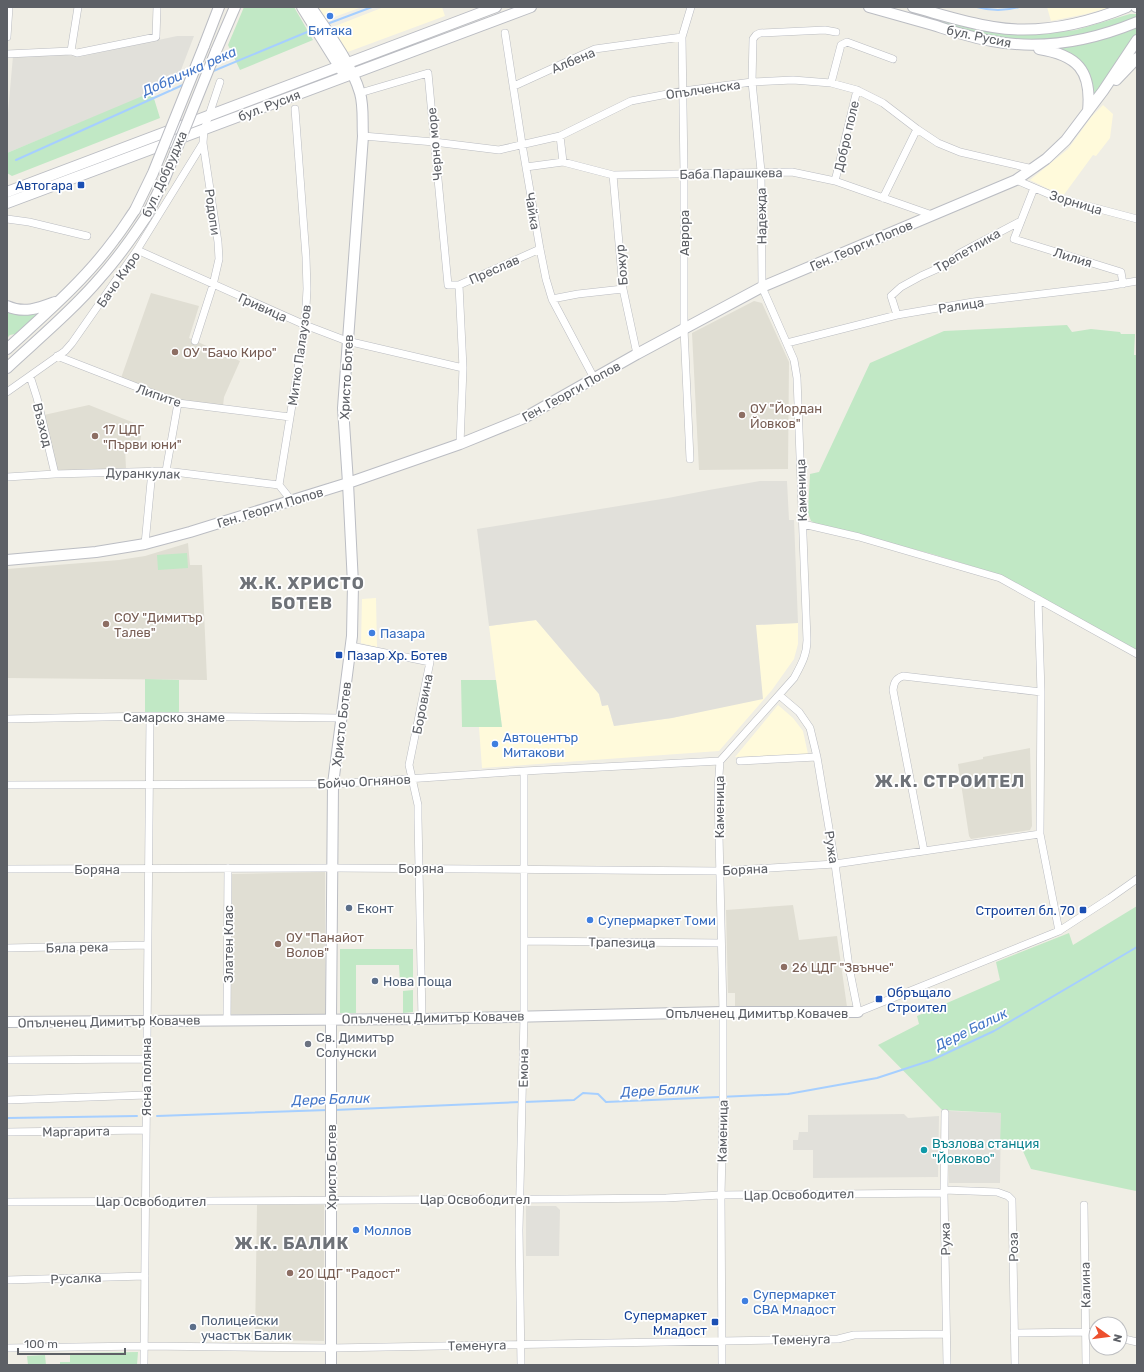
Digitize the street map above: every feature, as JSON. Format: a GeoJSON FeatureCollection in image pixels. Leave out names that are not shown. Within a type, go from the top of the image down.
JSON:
{"type":"FeatureCollection","features":[{"type":"Feature","properties":{"kind":"street"},"geometry":{"type":"LineString","coordinates":[[7,37],[9,7]]}},
{"type":"Feature","properties":{"kind":"street"},"geometry":{"type":"LineString","coordinates":[[71,51],[78,7]]}},
{"type":"Feature","properties":{"kind":"street"},"geometry":{"type":"LineString","coordinates":[[7,54],[71,51],[77,53],[156,37],[157,7]]}},
{"type":"Feature","properties":{"kind":"street","name":"бул. Добруджа"},"geometry":{"type":"LineString","coordinates":[[7,349],[61,299],[90,269],[114,240],[135,210],[153,173],[219,7]]}},
{"type":"Feature","properties":{"kind":"street","name":"бул. Добруджа"},"geometry":{"type":"LineString","coordinates":[[7,368],[69,310],[99,279],[125,249],[146,217],[165,178],[235,7]]}},
{"type":"Feature","properties":{"kind":"street"},"geometry":{"type":"LineString","coordinates":[[302,7],[316,21]]}},
{"type":"Feature","properties":{"kind":"street"},"geometry":{"type":"LineString","coordinates":[[311,7],[316,21],[343,64]]}},
{"type":"Feature","properties":{"kind":"street","name":"бул. Русия"},"geometry":{"type":"LineString","coordinates":[[7,192],[496,7]]}},
{"type":"Feature","properties":{"kind":"street","name":"бул. Русия"},"geometry":{"type":"LineString","coordinates":[[7,203],[531,7]]}},
{"type":"Feature","properties":{"kind":"street","name":"Аврора"},"geometry":{"type":"LineString","coordinates":[[690,460],[684,329],[684,91],[682,37],[691,7]]}},
{"type":"Feature","properties":{"kind":"street","name":"бул. Русия"},"geometry":{"type":"LineString","coordinates":[[869,7],[965,35],[991,41],[1015,44],[1036,45],[1084,39],[1137,22]]}},
{"type":"Feature","properties":{"kind":"street","name":"бул. Русия"},"geometry":{"type":"LineString","coordinates":[[913,7],[994,28],[1034,30],[1078,23],[1127,7]]}},
{"type":"Feature","properties":{"kind":"street","name":"Надежда"},"geometry":{"type":"LineString","coordinates":[[762,287],[761,171],[752,82],[753,40],[756,35],[760,33],[825,30],[836,32]]}},
{"type":"Feature","properties":{"kind":"street"},"geometry":{"type":"LineString","coordinates":[[323,33],[330,61],[325,71]]}},
{"type":"Feature","properties":{"kind":"street","name":"Чайка"},"geometry":{"type":"LineString","coordinates":[[505,33],[522,144],[546,279],[552,299],[594,378]]}},
{"type":"Feature","properties":{"kind":"street","name":"Албена"},"geometry":{"type":"LineString","coordinates":[[514,86],[595,49],[682,37]]}},
{"type":"Feature","properties":{"kind":"street"},"geometry":{"type":"LineString","coordinates":[[1088,111],[1137,40]]}},
{"type":"Feature","properties":{"kind":"street"},"geometry":{"type":"LineString","coordinates":[[831,83],[841,45],[844,43],[847,42],[893,59]]}},
{"type":"Feature","properties":{"kind":"street"},"geometry":{"type":"LineString","coordinates":[[1015,44],[1052,51],[1068,56],[1075,62],[1081,68],[1084,76],[1088,99],[1088,111]]}},
{"type":"Feature","properties":{"kind":"street"},"geometry":{"type":"LineString","coordinates":[[327,46],[343,64]]}},
{"type":"Feature","properties":{"kind":"street"},"geometry":{"type":"LineString","coordinates":[[1088,111],[1137,58]]}},
{"type":"Feature","properties":{"kind":"street","name":"Христо Ботев"},"geometry":{"type":"LineString","coordinates":[[331,1365],[333,784],[352,636],[353,578],[343,408],[363,136],[362,104],[359,89],[343,64]]}},
{"type":"Feature","properties":{"kind":"street","name":"Черно море"},"geometry":{"type":"LineString","coordinates":[[359,89],[428,73],[448,285]]}},
{"type":"Feature","properties":{"kind":"street","name":"Опълченска"},"geometry":{"type":"LineString","coordinates":[[363,136],[434,142],[499,150],[560,136],[631,101],[684,91],[752,82],[793,80],[831,83],[857,90],[884,103],[917,129],[938,142],[960,152],[1033,169]]}},
{"type":"Feature","properties":{"kind":"street","name":"Родопи"},"geometry":{"type":"LineString","coordinates":[[195,341],[213,285],[219,259],[218,242],[203,143],[204,130],[220,82]]}},
{"type":"Feature","properties":{"kind":"street","name":"Добро поле"},"geometry":{"type":"LineString","coordinates":[[835,181],[857,90]]}},
{"type":"Feature","properties":{"kind":"street","name":"Митко Палаузов"},"geometry":{"type":"LineString","coordinates":[[279,485],[305,325],[307,289],[295,109]]}},
{"type":"Feature","properties":{"kind":"street","name":"Ген. Георги Попов"},"geometry":{"type":"LineString","coordinates":[[7,560],[96,552],[145,544],[190,532],[348,483],[460,444],[524,418],[637,354],[762,287],[1016,180],[1033,169],[1060,147],[1088,111]]}},
{"type":"Feature","properties":{"kind":"street"},"geometry":{"type":"LineString","coordinates":[[883,198],[917,129]]}},
{"type":"Feature","properties":{"kind":"street"},"geometry":{"type":"LineString","coordinates":[[560,136],[563,162]]}},
{"type":"Feature","properties":{"kind":"street","name":"Бачо Киро"},"geometry":{"type":"LineString","coordinates":[[7,392],[65,350],[78,336],[137,250],[203,143]]}},
{"type":"Feature","properties":{"kind":"street","name":"Баба Парашкева"},"geometry":{"type":"LineString","coordinates":[[526,167],[563,162],[612,175],[761,171],[792,172],[835,181],[932,215]]}},
{"type":"Feature","properties":{"kind":"street","name":"Божур"},"geometry":{"type":"LineString","coordinates":[[612,175],[623,289],[637,354]]}},
{"type":"Feature","properties":{"kind":"street","name":"Зорница"},"geometry":{"type":"LineString","coordinates":[[1016,180],[1058,198],[1137,219]]}},
{"type":"Feature","properties":{"kind":"street","name":"Трепетлика"},"geometry":{"type":"LineString","coordinates":[[1014,239],[1034,188]]}},
{"type":"Feature","properties":{"kind":"street"},"geometry":{"type":"LineString","coordinates":[[7,219],[29,222],[87,236]]}},
{"type":"Feature","properties":{"kind":"street","name":"Трепетлика"},"geometry":{"type":"LineString","coordinates":[[897,315],[891,296],[901,287],[948,264],[960,254],[1021,220]]}},
{"type":"Feature","properties":{"kind":"street","name":"Лилия"},"geometry":{"type":"LineString","coordinates":[[1014,239],[1120,272],[1123,284]]}},
{"type":"Feature","properties":{"kind":"street","name":"Преслав"},"geometry":{"type":"LineString","coordinates":[[448,285],[459,285],[540,249]]}},
{"type":"Feature","properties":{"kind":"street","name":"Гривица"},"geometry":{"type":"LineString","coordinates":[[137,250],[305,325],[348,341],[463,368]]}},
{"type":"Feature","properties":{"kind":"street","name":"Ралица"},"geometry":{"type":"LineString","coordinates":[[788,343],[897,315],[973,302],[1137,281]]}},
{"type":"Feature","properties":{"kind":"street"},"geometry":{"type":"LineString","coordinates":[[459,285],[463,368],[460,444]]}},
{"type":"Feature","properties":{"kind":"street","name":"Каменица"},"geometry":{"type":"LineString","coordinates":[[722,1365],[721,1195],[723,1012],[718,790],[720,761],[794,678],[807,652],[797,378],[794,360],[788,343],[762,287]]}},
{"type":"Feature","properties":{"kind":"street"},"geometry":{"type":"LineString","coordinates":[[552,299],[578,294],[623,289]]}},
{"type":"Feature","properties":{"kind":"street"},"geometry":{"type":"LineString","coordinates":[[7,306],[17,310],[27,310],[40,308],[61,299]]}},
{"type":"Feature","properties":{"kind":"street","name":"Липите"},"geometry":{"type":"LineString","coordinates":[[57,356],[178,403],[290,417]]}},
{"type":"Feature","properties":{"kind":"street","name":"Възход"},"geometry":{"type":"LineString","coordinates":[[30,376],[37,398],[55,474]]}},
{"type":"Feature","properties":{"kind":"street"},"geometry":{"type":"LineString","coordinates":[[166,470],[178,403]]}},
{"type":"Feature","properties":{"kind":"street","name":"Дуранкулак"},"geometry":{"type":"LineString","coordinates":[[7,477],[166,470],[279,485]]}},
{"type":"Feature","properties":{"kind":"street"},"geometry":{"type":"LineString","coordinates":[[145,544],[152,471]]}},
{"type":"Feature","properties":{"kind":"street"},"geometry":{"type":"LineString","coordinates":[[279,485],[291,500]]}},
{"type":"Feature","properties":{"kind":"street"},"geometry":{"type":"LineString","coordinates":[[803,524],[859,537],[1000,578],[1137,654]]}},
{"type":"Feature","properties":{"kind":"street"},"geometry":{"type":"LineString","coordinates":[[1038,599],[1041,692],[1040,834],[1059,931]]}},
{"type":"Feature","properties":{"kind":"street","name":"Боровина"},"geometry":{"type":"LineString","coordinates":[[350,646],[430,662],[409,765],[412,779]]}},
{"type":"Feature","properties":{"kind":"street"},"geometry":{"type":"LineString","coordinates":[[924,851],[893,690],[894,683],[902,676],[1041,692]]}},
{"type":"Feature","properties":{"kind":"street","name":"Ружа"},"geometry":{"type":"LineString","coordinates":[[778,695],[799,712],[810,728],[817,757],[835,864],[849,967],[858,1012]]}},
{"type":"Feature","properties":{"kind":"street","name":"Самарско знаме"},"geometry":{"type":"LineString","coordinates":[[7,719],[150,716],[341,718]]}},
{"type":"Feature","properties":{"kind":"street","name":"Ясна поляна"},"geometry":{"type":"LineString","coordinates":[[144,1365],[150,716]]}},
{"type":"Feature","properties":{"kind":"street"},"geometry":{"type":"LineString","coordinates":[[740,761],[817,757]]}},
{"type":"Feature","properties":{"kind":"street","name":"Бойчо Огнянов"},"geometry":{"type":"LineString","coordinates":[[7,785],[333,784],[524,771],[720,761]]}},
{"type":"Feature","properties":{"kind":"street","name":"Емона"},"geometry":{"type":"LineString","coordinates":[[521,1365],[520,1199],[524,1016],[524,771]]}},
{"type":"Feature","properties":{"kind":"street"},"geometry":{"type":"LineString","coordinates":[[412,779],[418,805],[422,1019]]}},
{"type":"Feature","properties":{"kind":"street","name":"Боряна"},"geometry":{"type":"LineString","coordinates":[[7,869],[418,868],[720,870],[835,864],[1040,834]]}},
{"type":"Feature","properties":{"kind":"street","name":"Златен Клас"},"geometry":{"type":"LineString","coordinates":[[227,1020],[228,868]]}},
{"type":"Feature","properties":{"kind":"street"},"geometry":{"type":"LineString","coordinates":[[858,1012],[1059,931],[1137,879]]}},
{"type":"Feature","properties":{"kind":"street","name":"Трапезица"},"geometry":{"type":"LineString","coordinates":[[524,941],[721,943]]}},
{"type":"Feature","properties":{"kind":"street","name":"Бяла река"},"geometry":{"type":"LineString","coordinates":[[7,948],[147,945]]}},
{"type":"Feature","properties":{"kind":"street","name":"Опълченец Димитър Ковачев"},"geometry":{"type":"LineString","coordinates":[[7,1022],[422,1019],[723,1012],[858,1012]]}},
{"type":"Feature","properties":{"kind":"street"},"geometry":{"type":"LineString","coordinates":[[7,1060],[146,1059]]}},
{"type":"Feature","properties":{"kind":"street"},"geometry":{"type":"LineString","coordinates":[[7,1100],[146,1094]]}},
{"type":"Feature","properties":{"kind":"street","name":"Ружа"},"geometry":{"type":"LineString","coordinates":[[945,1113],[944,1191],[947,1365]]}},
{"type":"Feature","properties":{"kind":"street","name":"Маргарита"},"geometry":{"type":"LineString","coordinates":[[7,1132],[146,1130]]}},
{"type":"Feature","properties":{"kind":"street","name":"Цар Освободител"},"geometry":{"type":"LineString","coordinates":[[7,1202],[666,1198],[721,1195],[944,1191]]}},
{"type":"Feature","properties":{"kind":"street","name":"Роза"},"geometry":{"type":"LineString","coordinates":[[944,1191],[997,1192],[1002,1193],[1012,1200],[1015,1365]]}},
{"type":"Feature","properties":{"kind":"street","name":"Калина"},"geometry":{"type":"LineString","coordinates":[[1084,1205],[1086,1365]]}},
{"type":"Feature","properties":{"kind":"street","name":"Русалка"},"geometry":{"type":"LineString","coordinates":[[7,1280],[145,1276]]}},
{"type":"Feature","properties":{"kind":"street"},"geometry":{"type":"LineString","coordinates":[[1014,1333],[1086,1332]]}},
{"type":"Feature","properties":{"kind":"street","name":"Теменуга"},"geometry":{"type":"LineString","coordinates":[[7,1348],[144,1346],[331,1348],[838,1339],[854,1335],[946,1334]]}},
{"type":"Feature","properties":{"kind":"shaded area","name":"Битака"},"geometry":{"type":"Polygon","coordinates":[[[318,7],[362,7],[326,20],[318,7]]]}},
{"type":"Feature","properties":{"kind":"shaded area"},"geometry":{"type":"Polygon","coordinates":[[[384,7],[442,7],[445,16],[345,53],[330,28],[384,7]]]}},
{"type":"Feature","properties":{"kind":"shaded area"},"geometry":{"type":"Polygon","coordinates":[[[1047,7],[1111,7],[1051,21],[1047,7]]]}},
{"type":"Feature","properties":{"kind":"shaded area"},"geometry":{"type":"Polygon","coordinates":[[[177,36],[194,36],[176,83],[7,153],[7,124],[13,56],[67,55],[79,57],[177,36]]]}},
{"type":"Feature","properties":{"kind":"shaded area"},"geometry":{"type":"Polygon","coordinates":[[[1103,105],[1113,114],[1110,138],[1096,156],[1093,155],[1063,196],[1030,180],[1068,149],[1092,116],[1103,105]]]}},
{"type":"Feature","properties":{"kind":"shaded area","name":"ОУ \"Бачо Киро\""},"geometry":{"type":"Polygon","coordinates":[[[151,293],[199,306],[189,338],[240,361],[224,397],[223,406],[180,400],[121,378],[151,293]]]}},
{"type":"Feature","properties":{"kind":"shaded area","name":"ОУ \"Йордан Йовков\""},"geometry":{"type":"Polygon","coordinates":[[[754,301],[762,303],[789,362],[788,469],[699,470],[692,333],[754,301]]]}},
{"type":"Feature","properties":{"kind":"shaded area","name":"17 ЦДГ \"Първи юни\""},"geometry":{"type":"Polygon","coordinates":[[[89,405],[142,426],[140,446],[125,447],[126,469],[57,470],[44,415],[89,405]]]}},
{"type":"Feature","properties":{"kind":"shaded area"},"geometry":{"type":"Polygon","coordinates":[[[760,481],[787,481],[789,520],[794,520],[798,623],[756,625],[763,699],[672,718],[614,726],[608,705],[602,706],[599,694],[536,620],[489,626],[477,529],[668,498],[760,481]]]}},
{"type":"Feature","properties":{"kind":"shaded area","name":"СОУ \"Димитър Талев\""},"geometry":{"type":"Polygon","coordinates":[[[188,543],[190,565],[202,565],[207,680],[7,678],[7,569],[119,560],[145,556],[188,543]]]}},
{"type":"Feature","properties":{"kind":"shaded area"},"geometry":{"type":"Polygon","coordinates":[[[376,598],[377,647],[361,643],[362,599],[376,598]]]}},
{"type":"Feature","properties":{"kind":"shaded area"},"geometry":{"type":"Polygon","coordinates":[[[536,620],[599,694],[602,706],[608,705],[614,726],[672,718],[698,712],[756,625],[798,623],[798,644],[794,659],[772,690],[719,751],[482,768],[479,727],[502,727],[489,626],[536,620]]]}},
{"type":"Feature","properties":{"kind":"shaded area"},"geometry":{"type":"Polygon","coordinates":[[[778,705],[793,718],[803,731],[808,754],[735,757],[778,705]]]}},
{"type":"Feature","properties":{"kind":"shaded area"},"geometry":{"type":"Polygon","coordinates":[[[1030,748],[1032,826],[1030,830],[971,839],[969,836],[958,764],[983,759],[983,757],[1030,748]]]}},
{"type":"Feature","properties":{"kind":"shaded area","name":"ОУ \"Панайот Волов\""},"geometry":{"type":"Polygon","coordinates":[[[325,872],[325,1014],[231,1014],[232,874],[325,872]]]}},
{"type":"Feature","properties":{"kind":"shaded area","name":"26 ЦДГ \"Звънче\""},"geometry":{"type":"Polygon","coordinates":[[[793,905],[799,940],[837,936],[847,1007],[735,1007],[735,993],[728,993],[726,910],[793,905]]]}},
{"type":"Feature","properties":{"kind":"shaded area"},"geometry":{"type":"Polygon","coordinates":[[[949,1111],[1001,1113],[1000,1183],[949,1183],[949,1111]]]}},
{"type":"Feature","properties":{"kind":"shaded area"},"geometry":{"type":"Polygon","coordinates":[[[904,1114],[908,1118],[939,1116],[938,1177],[813,1178],[813,1150],[793,1150],[793,1140],[798,1140],[799,1132],[808,1132],[808,1115],[904,1114]]]}},
{"type":"Feature","properties":{"kind":"shaded area","name":"20 ЦДГ \"Радост\""},"geometry":{"type":"Polygon","coordinates":[[[257,1205],[324,1205],[324,1341],[255,1340],[257,1205]]]}},
{"type":"Feature","properties":{"kind":"shaded area"},"geometry":{"type":"Polygon","coordinates":[[[526,1206],[556,1206],[560,1210],[559,1256],[526,1256],[526,1206]]]}},
{"type":"Feature","properties":{"kind":"green space"},"geometry":{"type":"Polygon","coordinates":[[[244,7],[294,7],[313,40],[240,70],[228,45],[244,7]]]}},
{"type":"Feature","properties":{"kind":"green space"},"geometry":{"type":"Polygon","coordinates":[[[1130,14],[1137,14],[1137,18],[1115,27],[1062,39],[1003,40],[929,21],[933,19],[989,32],[1041,34],[1076,30],[1130,14]]]}},
{"type":"Feature","properties":{"kind":"green space"},"geometry":{"type":"Polygon","coordinates":[[[1137,27],[1137,33],[1100,89],[1093,96],[1076,57],[1059,48],[1099,40],[1137,27]]]}},
{"type":"Feature","properties":{"kind":"green space"},"geometry":{"type":"Polygon","coordinates":[[[152,92],[160,118],[12,176],[7,173],[7,153],[152,92]]]}},
{"type":"Feature","properties":{"kind":"green space"},"geometry":{"type":"Polygon","coordinates":[[[42,311],[15,334],[10,335],[7,338],[7,312],[20,315],[42,311]]]}},
{"type":"Feature","properties":{"kind":"green space"},"geometry":{"type":"Polygon","coordinates":[[[1067,325],[1072,332],[1091,329],[1120,332],[1121,334],[1135,334],[1134,355],[1137,355],[1137,651],[1001,575],[932,554],[815,523],[811,521],[808,513],[810,474],[819,472],[870,363],[944,331],[1067,325]]]}},
{"type":"Feature","properties":{"kind":"green space"},"geometry":{"type":"Polygon","coordinates":[[[187,553],[188,568],[158,570],[157,555],[187,553]]]}},
{"type":"Feature","properties":{"kind":"green space"},"geometry":{"type":"Polygon","coordinates":[[[145,679],[179,680],[179,714],[145,714],[145,679]]]}},
{"type":"Feature","properties":{"kind":"green space"},"geometry":{"type":"Polygon","coordinates":[[[461,680],[496,680],[502,727],[462,727],[461,680]]]}},
{"type":"Feature","properties":{"kind":"green space"},"geometry":{"type":"Polygon","coordinates":[[[1137,906],[1137,1201],[1136,1191],[1031,1169],[1022,1149],[1000,1145],[1001,1113],[942,1110],[878,1045],[919,1024],[917,1016],[1000,980],[996,962],[1069,933],[1073,945],[1137,906]]]}},
{"type":"Feature","properties":{"kind":"green space"},"geometry":{"type":"Polygon","coordinates":[[[340,949],[413,949],[413,981],[400,982],[399,965],[356,965],[356,1013],[340,1013],[340,949]]]}},
{"type":"Feature","properties":{"kind":"green space"},"geometry":{"type":"Polygon","coordinates":[[[413,990],[413,1012],[403,1013],[403,991],[413,990]]]}},
{"type":"Feature","properties":{"kind":"green space"},"geometry":{"type":"Polygon","coordinates":[[[138,1352],[137,1365],[60,1365],[60,1362],[70,1362],[70,1353],[138,1352]]]}},
{"type":"Feature","properties":{"kind":"green space"},"geometry":{"type":"Polygon","coordinates":[[[45,1355],[46,1365],[28,1365],[27,1356],[45,1355]]]}},
{"type":"Feature","properties":{"kind":"waterway","name":"Добричка река"},"geometry":{"type":"LineString","coordinates":[[327,24],[372,7]]}},
{"type":"Feature","properties":{"kind":"waterway","name":"Добричка река"},"geometry":{"type":"LineString","coordinates":[[977,7],[998,10],[1019,7]]}},
{"type":"Feature","properties":{"kind":"waterway","name":"Добричка река"},"geometry":{"type":"LineString","coordinates":[[211,72],[312,30]]}},
{"type":"Feature","properties":{"kind":"waterway","name":"Добричка река"},"geometry":{"type":"LineString","coordinates":[[16,160],[185,84]]}},
{"type":"Feature","properties":{"kind":"waterway","name":"Дере Балик"},"geometry":{"type":"LineString","coordinates":[[524,1102],[574,1100],[583,1093],[598,1094],[606,1102],[788,1094],[877,1078],[932,1060],[994,1031],[1137,947]]}},
{"type":"Feature","properties":{"kind":"waterway","name":"Дере Балик"},"geometry":{"type":"LineString","coordinates":[[334,1110],[520,1102]]}},
{"type":"Feature","properties":{"kind":"waterway","name":"Дере Балик"},"geometry":{"type":"LineString","coordinates":[[157,1116],[328,1110]]}},
{"type":"Feature","properties":{"kind":"waterway","name":"Дере Балик"},"geometry":{"type":"LineString","coordinates":[[7,1118],[137,1116]]}},
{"type":"Feature","properties":{"kind":"place","name":"Битака"},"geometry":{"type":"Point","coordinates":[330,16]}},
{"type":"Feature","properties":{"kind":"place","name":"Aвтогара"},"geometry":{"type":"Point","coordinates":[81,185]}},
{"type":"Feature","properties":{"kind":"place","name":"ОУ \"Бачо Киро\""},"geometry":{"type":"Point","coordinates":[175,352]}},
{"type":"Feature","properties":{"kind":"place","name":"ОУ \"Йордан Йовков\""},"geometry":{"type":"Point","coordinates":[742,415]}},
{"type":"Feature","properties":{"kind":"place","name":"17 ЦДГ \"Първи юни\""},"geometry":{"type":"Point","coordinates":[95,436]}},
{"type":"Feature","properties":{"kind":"place","name":"СОУ \"Димитър Талев\""},"geometry":{"type":"Point","coordinates":[106,624]}},
{"type":"Feature","properties":{"kind":"place","name":"Пазара"},"geometry":{"type":"Point","coordinates":[372,633]}},
{"type":"Feature","properties":{"kind":"place","name":"Пазар Хр. Ботев"},"geometry":{"type":"Point","coordinates":[339,655]}},
{"type":"Feature","properties":{"kind":"place","name":"Автоцентър Митакови"},"geometry":{"type":"Point","coordinates":[495,744]}},
{"type":"Feature","properties":{"kind":"place","name":"Еконт"},"geometry":{"type":"Point","coordinates":[349,908]}},
{"type":"Feature","properties":{"kind":"place","name":"Строител бл. 70"},"geometry":{"type":"Point","coordinates":[1083,910]}},
{"type":"Feature","properties":{"kind":"place","name":"Супермаркет Томи"},"geometry":{"type":"Point","coordinates":[590,920]}},
{"type":"Feature","properties":{"kind":"place","name":"ОУ \"Панайот Волов\""},"geometry":{"type":"Point","coordinates":[278,944]}},
{"type":"Feature","properties":{"kind":"place","name":"26 ЦДГ \"Звънче\""},"geometry":{"type":"Point","coordinates":[784,967]}},
{"type":"Feature","properties":{"kind":"place","name":"Нова Поща"},"geometry":{"type":"Point","coordinates":[375,981]}},
{"type":"Feature","properties":{"kind":"place","name":"Обръщало Строител"},"geometry":{"type":"Point","coordinates":[879,999]}},
{"type":"Feature","properties":{"kind":"place","name":"Св. Димитър Солунски"},"geometry":{"type":"Point","coordinates":[308,1044]}},
{"type":"Feature","properties":{"kind":"place","name":"Възлова станция \"Йовково\""},"geometry":{"type":"Point","coordinates":[924,1150]}},
{"type":"Feature","properties":{"kind":"place","name":"Моллов"},"geometry":{"type":"Point","coordinates":[356,1230]}},
{"type":"Feature","properties":{"kind":"place","name":"20 ЦДГ \"Радост\""},"geometry":{"type":"Point","coordinates":[290,1273]}},
{"type":"Feature","properties":{"kind":"place","name":"Супермаркет CBA Младост"},"geometry":{"type":"Point","coordinates":[745,1301]}},
{"type":"Feature","properties":{"kind":"place","name":"Супермаркет Младост"},"geometry":{"type":"Point","coordinates":[715,1322]}},
{"type":"Feature","properties":{"kind":"place","name":"Полицейски участък Балик"},"geometry":{"type":"Point","coordinates":[193,1327]}},
{"type":"Feature","properties":{"kind":"district","name":"Ж.К. ХРИСТО БОТЕВ"},"geometry":{"type":"Point","coordinates":[302,593]}},
{"type":"Feature","properties":{"kind":"district","name":"Ж.К. СТРОИТЕЛ"},"geometry":{"type":"Point","coordinates":[950,781]}},
{"type":"Feature","properties":{"kind":"district","name":"Ж.К. БАЛИК"},"geometry":{"type":"Point","coordinates":[292,1243]}}]}
